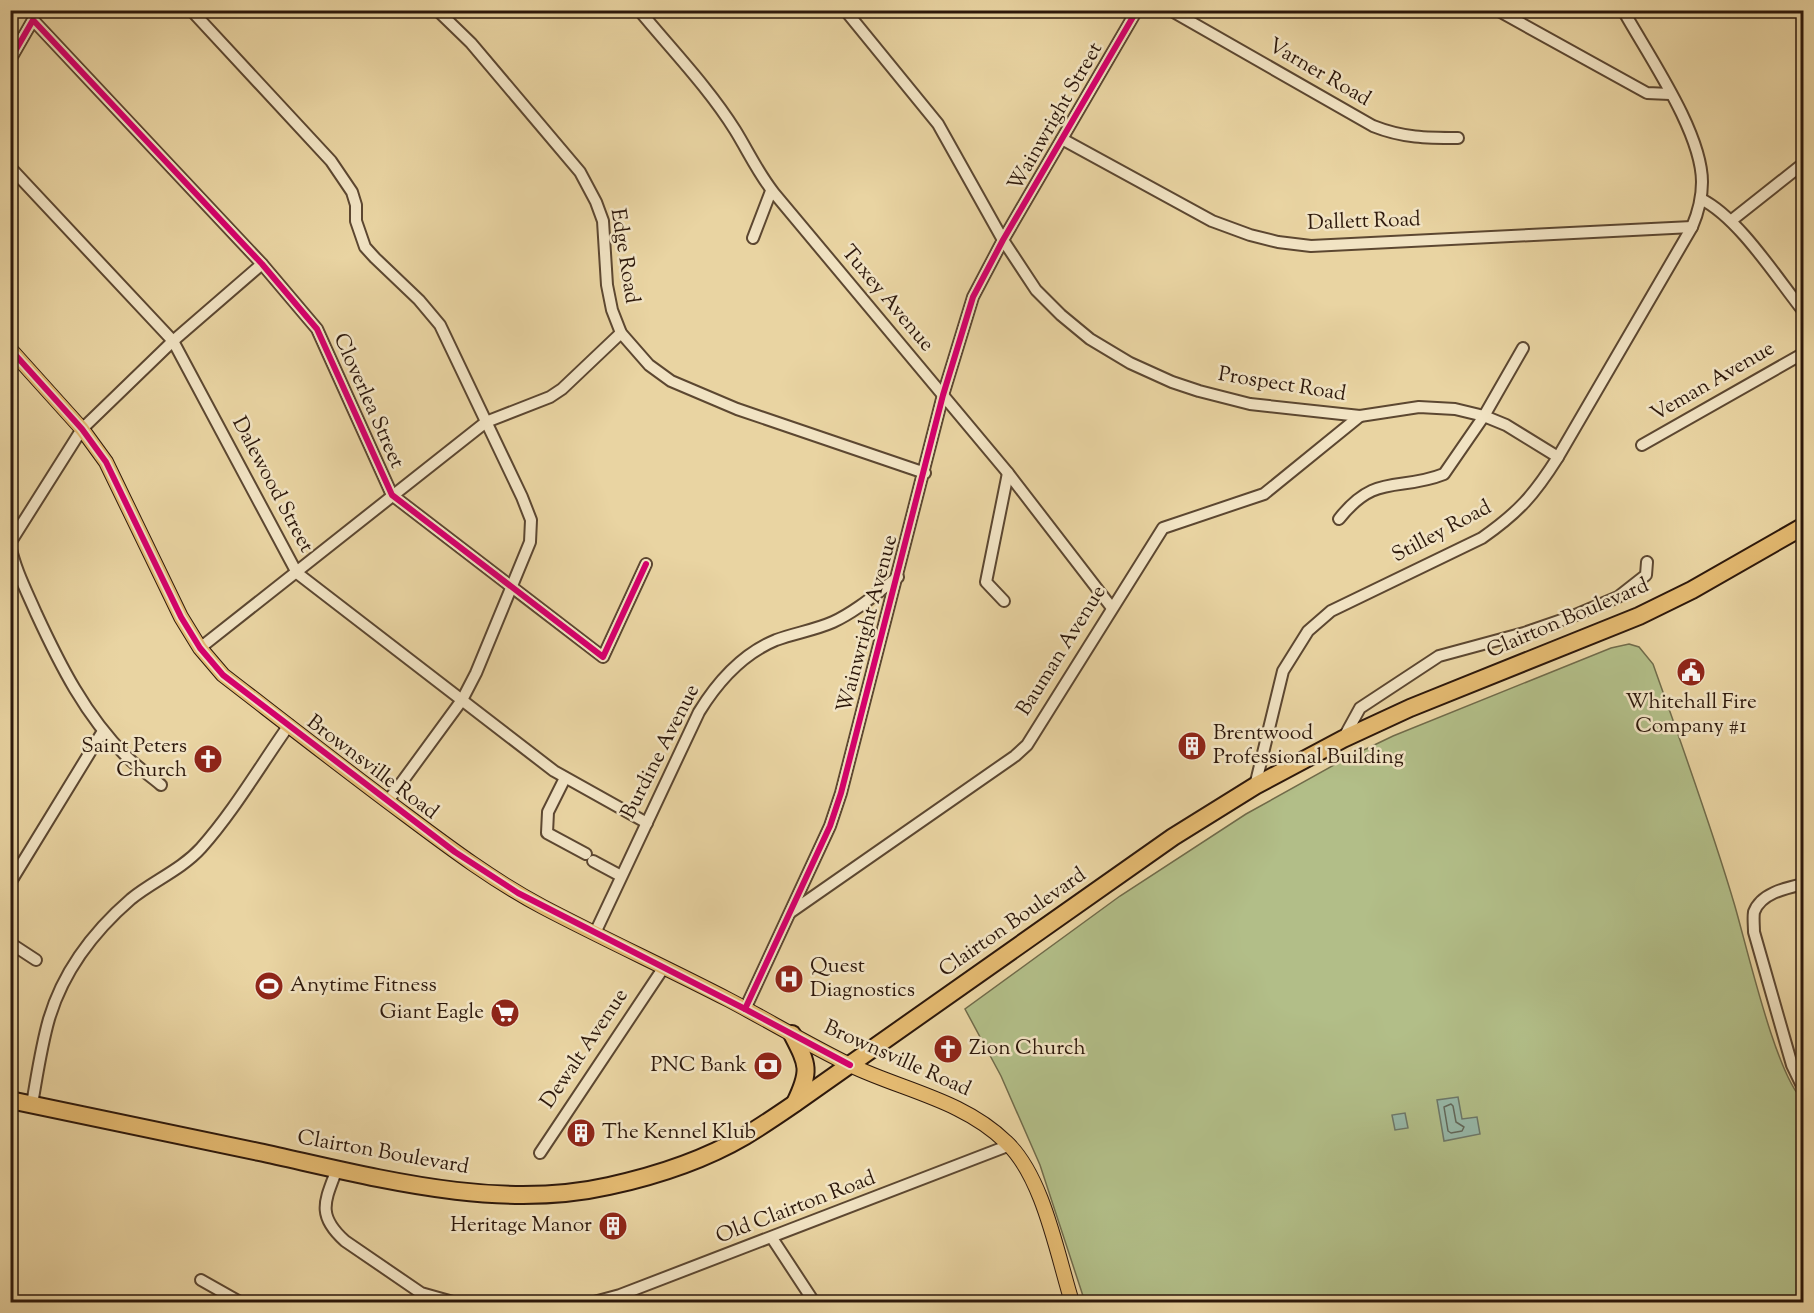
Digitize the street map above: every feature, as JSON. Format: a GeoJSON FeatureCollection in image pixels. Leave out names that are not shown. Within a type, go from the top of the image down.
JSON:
{"type":"FeatureCollection","features":[{"type":"Feature","properties":{"kind":"highway","name":"Clairton Boulevard"},"geometry":{"type":"LineString","coordinates":[[10,1100],[426,1187],[510,1194],[554,1193],[607,1187],[649,1175],[700,1158],[743,1137],[850,1065],[1173,837],[1255,786],[1410,708],[1639,616],[1702,584],[1803,526]]}},
{"type":"Feature","properties":{"kind":"highway"},"geometry":{"type":"LineString","coordinates":[[792,1034],[806,1066],[805,1082],[794,1104]]}},
{"type":"Feature","properties":{"kind":"main road","name":"Brownsville Road"},"geometry":{"type":"LineString","coordinates":[[10,349],[82,429],[106,462],[165,586],[200,648],[223,675],[455,852],[518,893],[878,1079],[942,1101],[990,1127],[1020,1157],[1036,1187],[1071,1302]]}},
{"type":"Feature","properties":{"kind":"street"},"geometry":{"type":"LineString","coordinates":[[191,10],[331,161],[343,177],[352,192],[356,205],[356,221],[365,247],[419,300],[440,325],[531,520],[530,542],[476,673],[462,700],[388,801]]}},
{"type":"Feature","properties":{"kind":"street","name":"Edge Road"},"geometry":{"type":"LineString","coordinates":[[437,10],[471,43],[580,172],[603,221],[607,285],[612,310],[621,333],[649,365],[671,381],[737,409],[925,473]]}},
{"type":"Feature","properties":{"kind":"street","name":"Tuxey Avenue"},"geometry":{"type":"LineString","coordinates":[[639,10],[735,130],[758,172],[771,190],[1008,473],[1112,608]]}},
{"type":"Feature","properties":{"kind":"street","name":"Prospect Road"},"geometry":{"type":"LineString","coordinates":[[845,10],[938,124],[1003,240],[1036,290],[1090,339],[1130,363],[1172,382],[1250,404],[1360,416],[1419,407],[1455,410],[1484,416],[1506,425],[1558,457]]}},
{"type":"Feature","properties":{"kind":"street","name":"Wainwright Street"},"geometry":{"type":"LineString","coordinates":[[1003,240],[1137,10]]}},
{"type":"Feature","properties":{"kind":"street","name":"Varner Road"},"geometry":{"type":"LineString","coordinates":[[1170,10],[1373,126],[1394,134],[1415,138],[1458,138]]}},
{"type":"Feature","properties":{"kind":"street"},"geometry":{"type":"LineString","coordinates":[[1497,10],[1647,93],[1670,94]]}},
{"type":"Feature","properties":{"kind":"street"},"geometry":{"type":"LineString","coordinates":[[1623,10],[1694,139],[1702,182],[1701,199],[1732,220],[1803,312]]}},
{"type":"Feature","properties":{"kind":"street","name":"Cloverlea Street"},"geometry":{"type":"LineString","coordinates":[[10,60],[33,20],[262,264],[317,329],[392,495],[603,657],[646,564]]}},
{"type":"Feature","properties":{"kind":"street","name":"Dallett Road"},"geometry":{"type":"LineString","coordinates":[[1062,139],[1212,221],[1250,236],[1278,242],[1311,246],[1692,227]]}},
{"type":"Feature","properties":{"kind":"street"},"geometry":{"type":"LineString","coordinates":[[1732,220],[1803,163]]}},
{"type":"Feature","properties":{"kind":"street","name":"Dalewood Street"},"geometry":{"type":"LineString","coordinates":[[10,167],[172,341],[297,573],[565,778],[646,823]]}},
{"type":"Feature","properties":{"kind":"street"},"geometry":{"type":"LineString","coordinates":[[753,238],[771,190]]}},
{"type":"Feature","properties":{"kind":"street","name":"Stilley Road"},"geometry":{"type":"LineString","coordinates":[[1255,786],[1283,671],[1308,631],[1331,611],[1489,533],[1526,503],[1558,457],[1692,227],[1701,199]]}},
{"type":"Feature","properties":{"kind":"street","name":"Wainwright Avenue"},"geometry":{"type":"LineString","coordinates":[[746,1009],[830,826],[841,793],[898,577],[943,395],[973,297],[1003,240]]}},
{"type":"Feature","properties":{"kind":"street"},"geometry":{"type":"LineString","coordinates":[[161,785],[127,757],[80,699],[52,647],[14,564],[10,544],[82,429],[172,341],[262,264]]}},
{"type":"Feature","properties":{"kind":"street"},"geometry":{"type":"LineString","coordinates":[[200,648],[486,422],[550,397],[562,389],[621,333]]}},
{"type":"Feature","properties":{"kind":"street"},"geometry":{"type":"LineString","coordinates":[[1339,519],[1350,505],[1372,490],[1386,485],[1444,474],[1484,416],[1523,348]]}},
{"type":"Feature","properties":{"kind":"street","name":"Veman Avenue"},"geometry":{"type":"LineString","coordinates":[[1642,445],[1803,353]]}},
{"type":"Feature","properties":{"kind":"street","name":"Bauman Avenue"},"geometry":{"type":"LineString","coordinates":[[790,912],[1016,756],[1027,745],[1163,528],[1264,494],[1360,416]]}},
{"type":"Feature","properties":{"kind":"street"},"geometry":{"type":"LineString","coordinates":[[1004,601],[986,582],[1008,473]]}},
{"type":"Feature","properties":{"kind":"street","name":"Clairton Boulevard"},"geometry":{"type":"LineString","coordinates":[[1343,740],[1360,708],[1439,656],[1524,633],[1618,597],[1646,575],[1647,562]]}},
{"type":"Feature","properties":{"kind":"street","name":"Burdine Avenue"},"geometry":{"type":"LineString","coordinates":[[595,933],[699,712],[711,692],[729,671],[751,654],[776,640],[835,621],[898,577]]}},
{"type":"Feature","properties":{"kind":"street"},"geometry":{"type":"LineString","coordinates":[[32,1104],[49,1019],[60,989],[81,954],[102,927],[132,899],[185,864],[201,847],[232,808],[289,725]]}},
{"type":"Feature","properties":{"kind":"street"},"geometry":{"type":"LineString","coordinates":[[10,883],[103,730]]}},
{"type":"Feature","properties":{"kind":"street"},"geometry":{"type":"LineString","coordinates":[[565,778],[548,812],[547,833],[621,876]]}},
{"type":"Feature","properties":{"kind":"street"},"geometry":{"type":"LineString","coordinates":[[1803,884],[1789,887],[1766,897],[1755,912],[1754,932],[1792,1065],[1803,1090]]}},
{"type":"Feature","properties":{"kind":"street"},"geometry":{"type":"LineString","coordinates":[[10,943],[36,960]]}},
{"type":"Feature","properties":{"kind":"street","name":"Dewalt Avenue"},"geometry":{"type":"LineString","coordinates":[[540,1153],[664,968]]}},
{"type":"Feature","properties":{"kind":"street","name":"Old Clairton Road"},"geometry":{"type":"LineString","coordinates":[[594,1302],[620,1295],[772,1238],[1010,1145]]}},
{"type":"Feature","properties":{"kind":"street"},"geometry":{"type":"LineString","coordinates":[[337,1169],[325,1200],[326,1217],[333,1231],[424,1298],[453,1302]]}},
{"type":"Feature","properties":{"kind":"street"},"geometry":{"type":"LineString","coordinates":[[772,1238],[814,1302]]}},
{"type":"Feature","properties":{"kind":"street"},"geometry":{"type":"LineString","coordinates":[[201,1280],[240,1302]]}},
{"type":"Feature","properties":{"kind":"green space"},"geometry":{"type":"Polygon","coordinates":[[[1629,644],[1639,647],[1653,664],[1715,843],[1772,1038],[1793,1086],[1803,1100],[1803,1302],[1085,1302],[1040,1165],[1001,1076],[965,1009],[1120,896],[1246,814],[1343,760],[1393,736],[1611,648],[1629,644]]]}},
{"type":"Feature","properties":{"kind":"water"},"geometry":{"type":"Polygon","coordinates":[[[1458,1097],[1462,1119],[1477,1117],[1480,1134],[1444,1141],[1437,1100],[1458,1097]]]}},
{"type":"Feature","properties":{"kind":"water"},"geometry":{"type":"Polygon","coordinates":[[[1405,1113],[1408,1128],[1395,1130],[1392,1115],[1405,1113]]]}},
{"type":"Feature","properties":{"kind":"cycle path"},"geometry":{"type":"LineString","coordinates":[[745,1009],[830,826],[841,793],[943,395],[973,297],[1003,240],[1137,10]]}},
{"type":"Feature","properties":{"kind":"cycle path"},"geometry":{"type":"LineString","coordinates":[[10,60],[33,20],[262,264],[317,329],[392,495],[603,657],[646,564]]}},
{"type":"Feature","properties":{"kind":"cycle path"},"geometry":{"type":"LineString","coordinates":[[10,349],[82,429],[106,462],[181,617],[200,648],[223,675],[455,852],[518,893],[850,1065]]}},
{"type":"Feature","properties":{"kind":"place","name":"Whitehall Fire Company #1"},"geometry":{"type":"Point","coordinates":[1691,672]}},
{"type":"Feature","properties":{"kind":"place","name":"Brentwood Professional Building"},"geometry":{"type":"Point","coordinates":[1192,746]}},
{"type":"Feature","properties":{"kind":"place","name":"Saint Peters Church"},"geometry":{"type":"Point","coordinates":[208,759]}},
{"type":"Feature","properties":{"kind":"place","name":"Quest Diagnostics"},"geometry":{"type":"Point","coordinates":[789,979]}},
{"type":"Feature","properties":{"kind":"place","name":"Anytime Fitness"},"geometry":{"type":"Point","coordinates":[269,986]}},
{"type":"Feature","properties":{"kind":"place","name":"Giant Eagle"},"geometry":{"type":"Point","coordinates":[505,1013]}},
{"type":"Feature","properties":{"kind":"place","name":"Zion Church"},"geometry":{"type":"Point","coordinates":[948,1049]}},
{"type":"Feature","properties":{"kind":"place","name":"PNC Bank"},"geometry":{"type":"Point","coordinates":[768,1066]}},
{"type":"Feature","properties":{"kind":"place","name":"The Kennel Klub"},"geometry":{"type":"Point","coordinates":[581,1133]}},
{"type":"Feature","properties":{"kind":"place","name":"Heritage Manor"},"geometry":{"type":"Point","coordinates":[613,1226]}}]}
